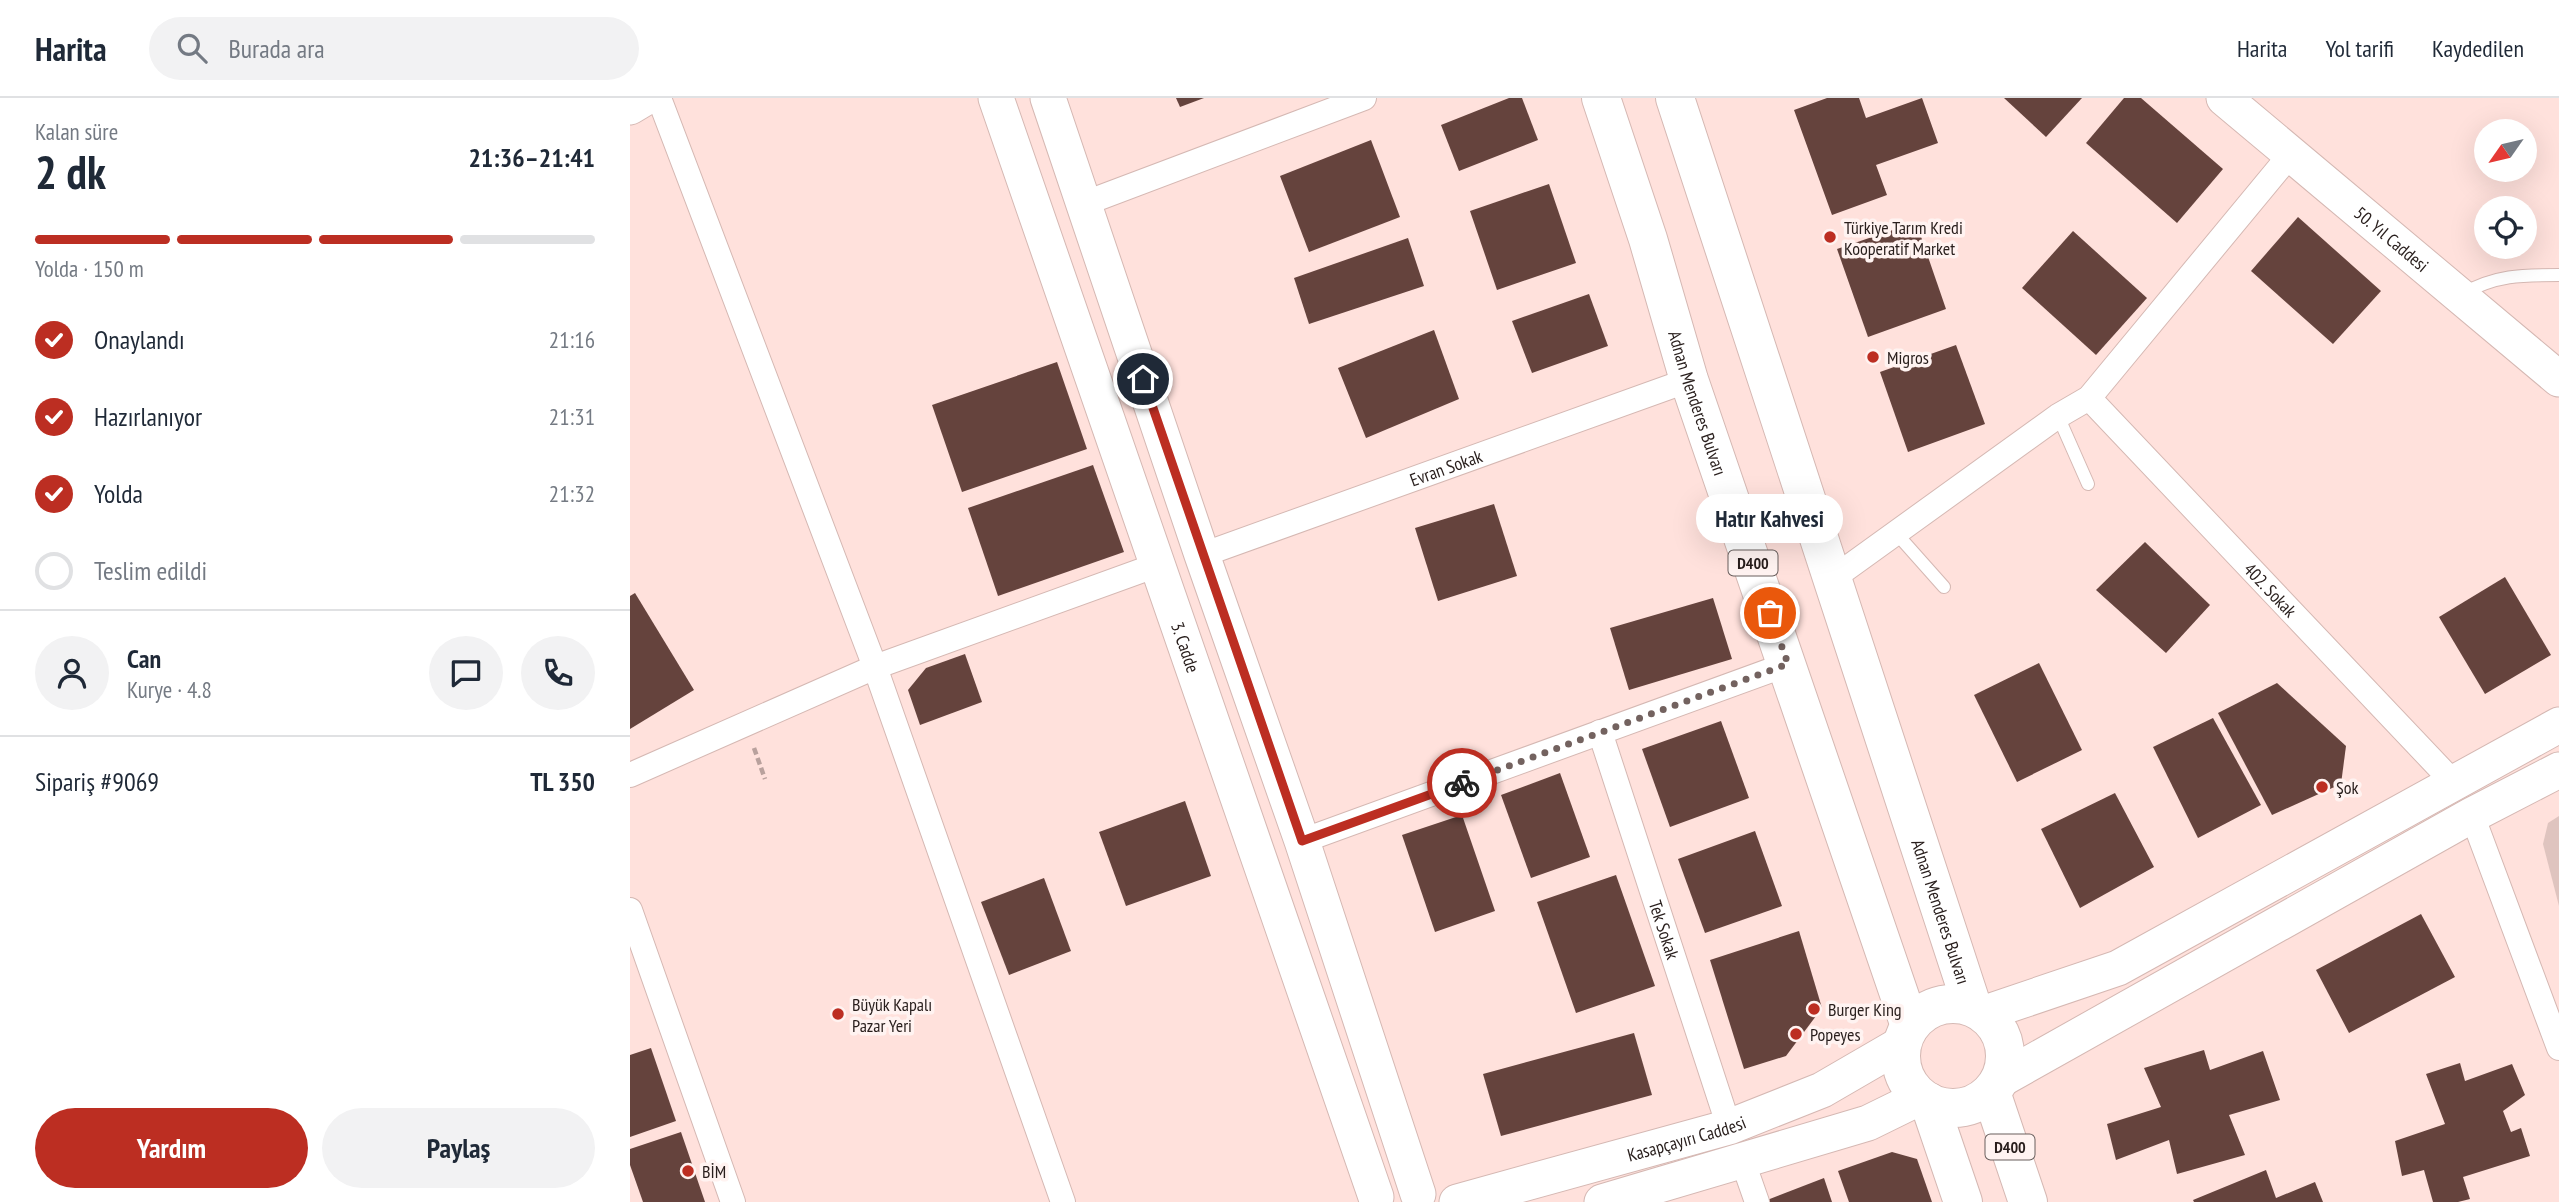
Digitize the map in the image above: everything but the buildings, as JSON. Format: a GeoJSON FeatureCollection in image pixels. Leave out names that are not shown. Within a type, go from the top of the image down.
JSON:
{"type":"FeatureCollection","features":[{"type":"Feature","properties":{"kind":"highway","name":"Adnan Menderes Bulvarı"},"geometry":{"type":"LineString","coordinates":[[1601,98],[1648,239],[1689,380],[1788,664],[1906,1034]]}},
{"type":"Feature","properties":{"kind":"highway","name":"Adnan Menderes Bulvarı"},"geometry":{"type":"LineString","coordinates":[[1675,98],[1832,579],[1978,1010]]}},
{"type":"Feature","properties":{"kind":"highway"},"geometry":{"type":"LineString","coordinates":[[1955,1003],[1978,1010],[1995,1024],[2006,1051],[2005,1066],[1996,1086],[1978,1102],[1962,1108],[1945,1108],[1925,1100],[1911,1086],[1904,1073],[1901,1058],[1906,1034],[1922,1013],[1938,1006],[1955,1003]]}},
{"type":"Feature","properties":{"kind":"highway","name":"D400"},"geometry":{"type":"LineString","coordinates":[[1996,1086],[2028,1202]]}},
{"type":"Feature","properties":{"kind":"highway"},"geometry":{"type":"LineString","coordinates":[[1925,1100],[1963,1202]]}},
{"type":"Feature","properties":{"kind":"street"},"geometry":{"type":"LineString","coordinates":[[630,107],[645,98]]}},
{"type":"Feature","properties":{"kind":"street"},"geometry":{"type":"LineString","coordinates":[[659,98],[875,667],[1063,1202]]}},
{"type":"Feature","properties":{"kind":"street","name":"3. Cadde"},"geometry":{"type":"LineString","coordinates":[[996,98],[1373,1200]]}},
{"type":"Feature","properties":{"kind":"street"},"geometry":{"type":"LineString","coordinates":[[1048,98],[1424,1198]]}},
{"type":"Feature","properties":{"kind":"street"},"geometry":{"type":"LineString","coordinates":[[1083,204],[1364,98]]}},
{"type":"Feature","properties":{"kind":"street","name":"50. Yıl Caddesi"},"geometry":{"type":"LineString","coordinates":[[2224,98],[2559,379]]}},
{"type":"Feature","properties":{"kind":"street"},"geometry":{"type":"LineString","coordinates":[[1832,579],[2058,416],[2090,398],[2290,155]]}},
{"type":"Feature","properties":{"kind":"street","name":"Evran Sokak"},"geometry":{"type":"LineString","coordinates":[[1202,555],[1689,380]]}},
{"type":"Feature","properties":{"kind":"street","name":"402. Sokak"},"geometry":{"type":"LineString","coordinates":[[2090,398],[2454,782]]}},
{"type":"Feature","properties":{"kind":"street"},"geometry":{"type":"LineString","coordinates":[[630,775],[875,667],[1157,565]]}},
{"type":"Feature","properties":{"kind":"street"},"geometry":{"type":"LineString","coordinates":[[1302,841],[1788,664]]}},
{"type":"Feature","properties":{"kind":"street"},"geometry":{"type":"LineString","coordinates":[[1978,1010],[2118,968],[2559,725]]}},
{"type":"Feature","properties":{"kind":"street","name":"Tek Sokak"},"geometry":{"type":"LineString","coordinates":[[1600,732],[1729,1127]]}},
{"type":"Feature","properties":{"kind":"street"},"geometry":{"type":"LineString","coordinates":[[1996,1086],[2472,815],[2559,770]]}},
{"type":"Feature","properties":{"kind":"street"},"geometry":{"type":"LineString","coordinates":[[2472,815],[2559,1048]]}},
{"type":"Feature","properties":{"kind":"street"},"geometry":{"type":"LineString","coordinates":[[630,910],[733,1202]]}},
{"type":"Feature","properties":{"kind":"street","name":"Kasapçayırı Caddesi"},"geometry":{"type":"LineString","coordinates":[[1457,1202],[1729,1127],[1822,1090],[1906,1034]]}},
{"type":"Feature","properties":{"kind":"street"},"geometry":{"type":"LineString","coordinates":[[1602,1202],[1868,1123],[1925,1100]]}},
{"type":"Feature","properties":{"kind":"street"},"geometry":{"type":"LineString","coordinates":[[1742,1162],[1757,1202]]}},
{"type":"Feature","properties":{"kind":"street"},"geometry":{"type":"LineString","coordinates":[[1373,1200],[1389,1192],[1404,1191],[1424,1198]]}},
{"type":"Feature","properties":{"kind":"lane"},"geometry":{"type":"LineString","coordinates":[[2459,296],[2484,283],[2511,275],[2559,275]]}},
{"type":"Feature","properties":{"kind":"lane"},"geometry":{"type":"LineString","coordinates":[[2058,416],[2088,484]]}},
{"type":"Feature","properties":{"kind":"lane"},"geometry":{"type":"LineString","coordinates":[[1896,533],[1944,587]]}},
{"type":"Feature","properties":{"kind":"shaded area"},"geometry":{"type":"Polygon","coordinates":[[[2559,816],[2559,906],[2543,844],[2548,823],[2559,816]]]}},
{"type":"Feature","properties":{"kind":"way so far"},"geometry":{"type":"LineString","coordinates":[[1462,783],[1788,664],[1770,613]]}},
{"type":"Feature","properties":{"kind":"place","name":"Türkiye Tarım Kredi Kooperatif Market"},"geometry":{"type":"Point","coordinates":[1830,237]}},
{"type":"Feature","properties":{"kind":"place","name":"Migros"},"geometry":{"type":"Point","coordinates":[1873,357]}},
{"type":"Feature","properties":{"kind":"place","name":"Hatır Kahvesi"},"geometry":{"type":"Point","coordinates":[1770,613]}},
{"type":"Feature","properties":{"kind":"place","name":"Şok"},"geometry":{"type":"Point","coordinates":[2322,787]}},
{"type":"Feature","properties":{"kind":"place","name":"Burger King"},"geometry":{"type":"Point","coordinates":[1814,1009]}},
{"type":"Feature","properties":{"kind":"place","name":"Büyük Kapalı Pazar Yeri"},"geometry":{"type":"Point","coordinates":[838,1014]}},
{"type":"Feature","properties":{"kind":"place","name":"Popeyes"},"geometry":{"type":"Point","coordinates":[1796,1034]}},
{"type":"Feature","properties":{"kind":"place","name":"BİM"},"geometry":{"type":"Point","coordinates":[688,1171]}},
{"type":"Feature","properties":{"kind":"route"},"geometry":{"type":"LineString","coordinates":[[1143,379],[1302,841],[1462,783]]}}]}
